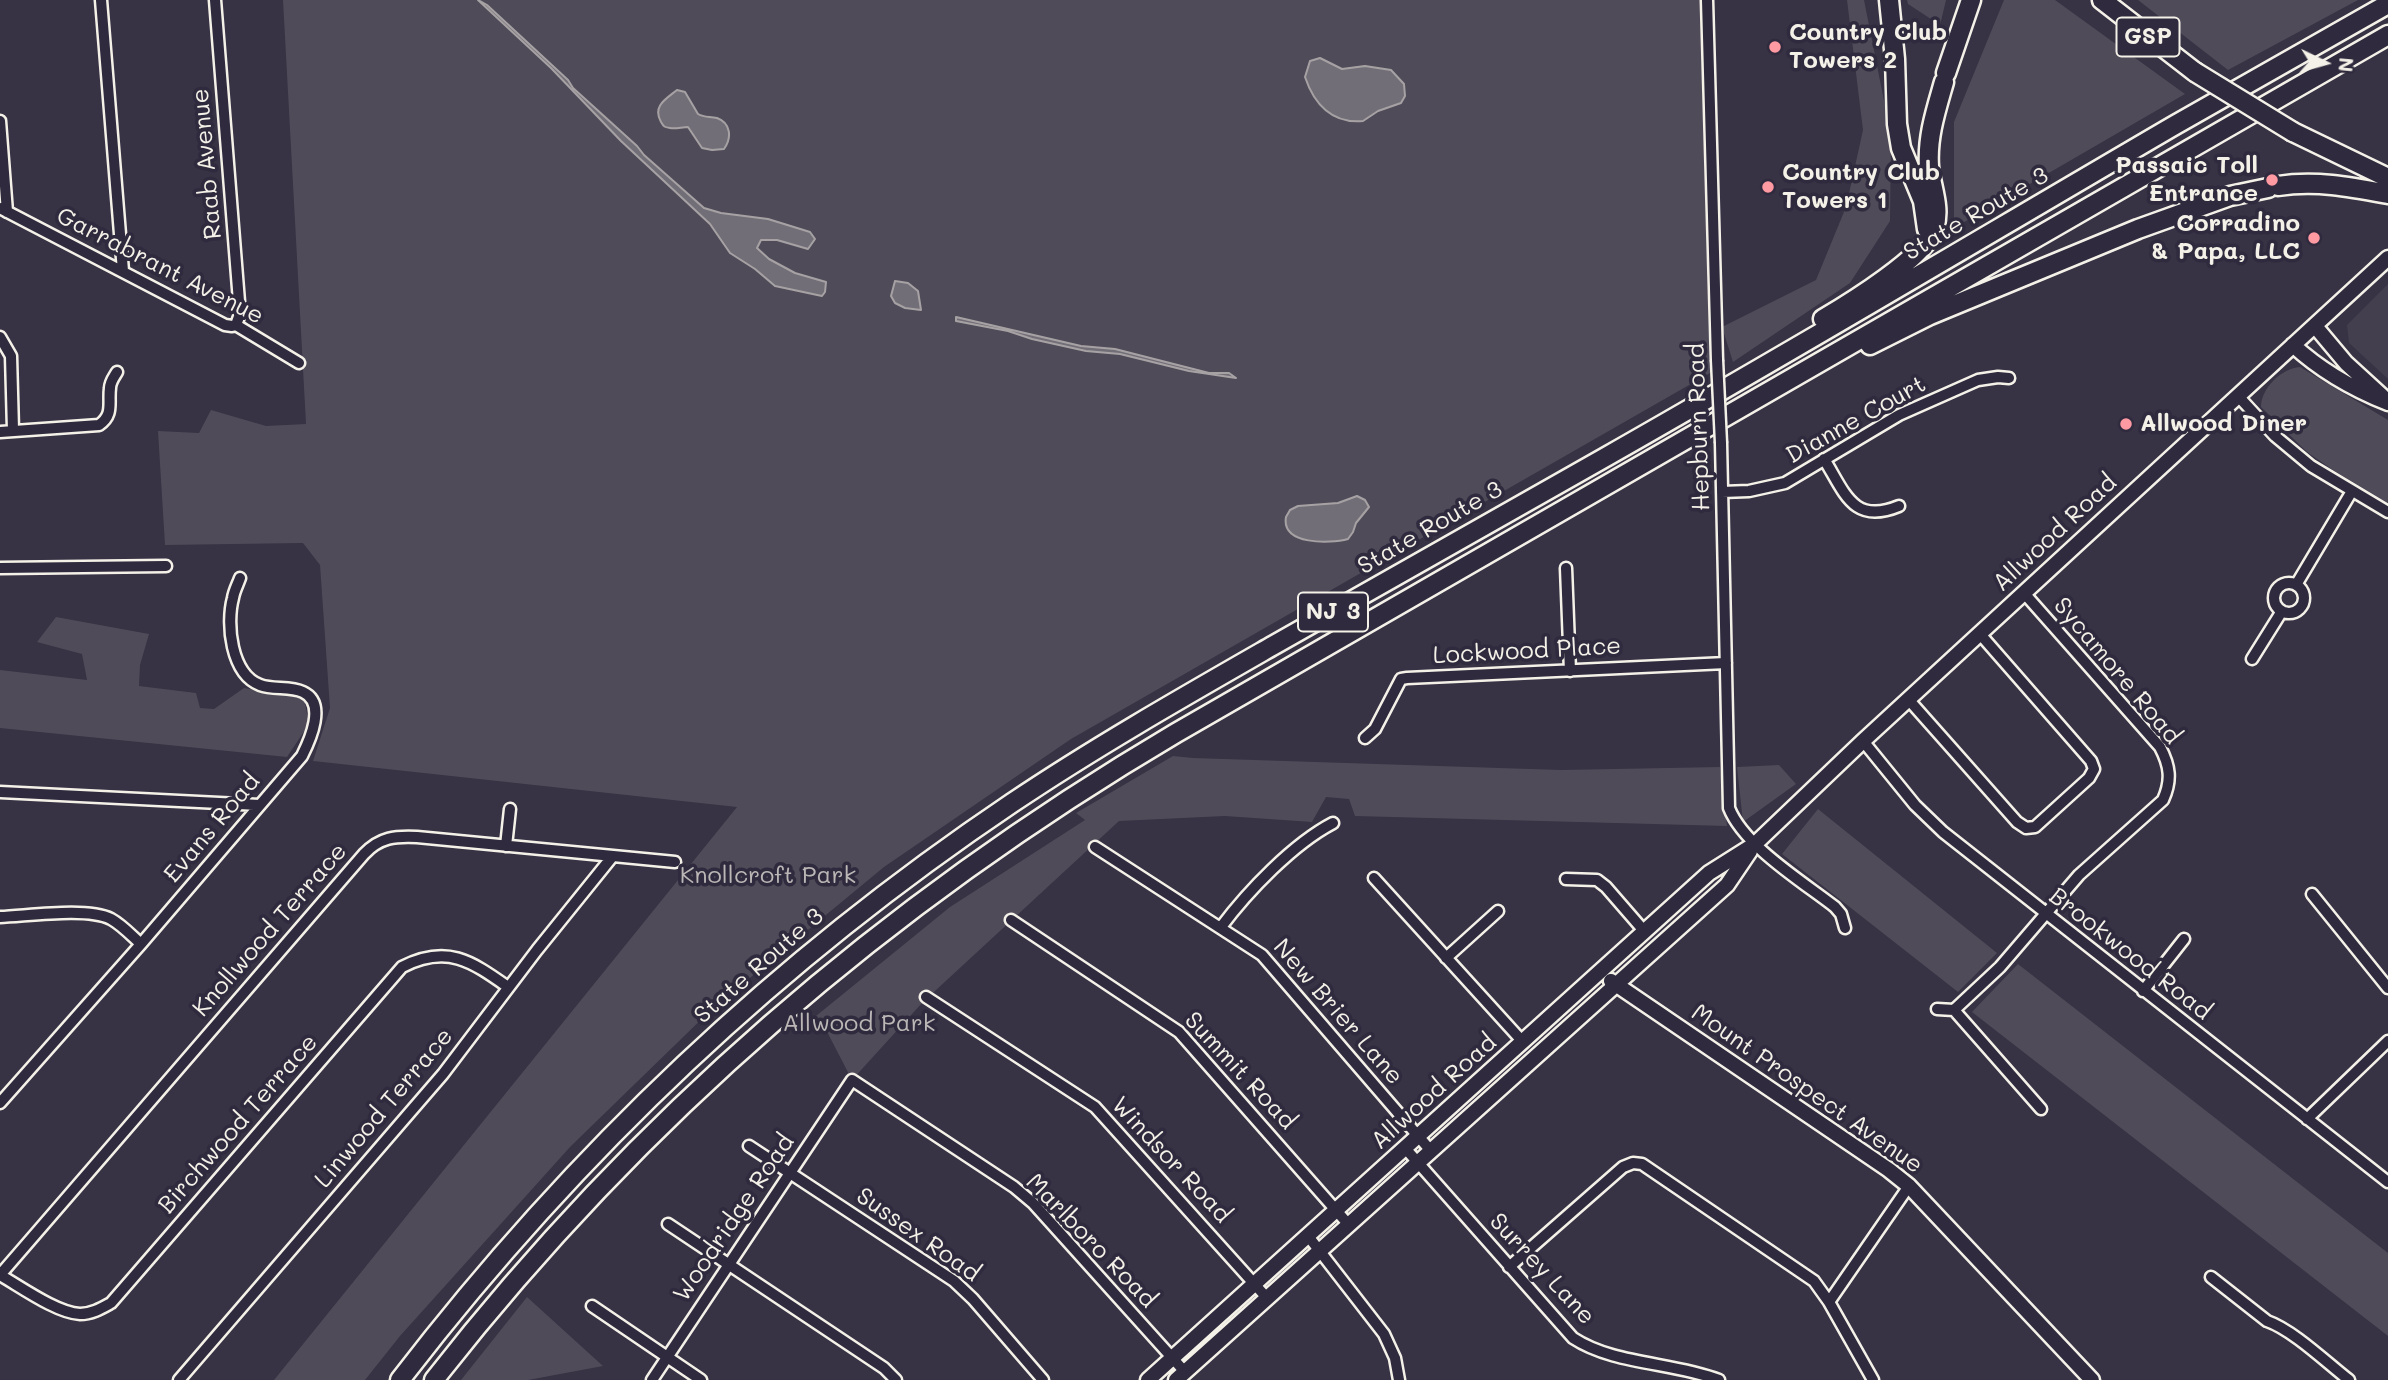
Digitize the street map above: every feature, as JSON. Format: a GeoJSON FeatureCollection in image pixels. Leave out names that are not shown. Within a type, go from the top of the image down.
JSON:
{"type":"FeatureCollection","features":[{"type":"Feature","properties":{"kind":"highway"},"geometry":{"type":"LineString","coordinates":[[1889,0],[1901,148],[1923,201],[1927,220],[1927,234],[1918,250]]}},
{"type":"Feature","properties":{"kind":"highway"},"geometry":{"type":"LineString","coordinates":[[1387,581],[1496,508],[1832,313],[1918,250],[1931,236],[1936,221],[1937,205],[1929,168],[1929,147],[1945,77],[1971,0]]}},
{"type":"Feature","properties":{"kind":"highway","name":"GSP"},"geometry":{"type":"LineString","coordinates":[[2102,0],[2195,72],[2299,135],[2388,178]]}},
{"type":"Feature","properties":{"kind":"highway","name":"State Route 3"},"geometry":{"type":"LineString","coordinates":[[400,1380],[500,1256],[596,1151],[707,1043],[834,934],[947,848],[1045,781],[1156,713],[1696,406],[2388,4]]}},
{"type":"Feature","properties":{"kind":"highway","name":"State Route 3"},"geometry":{"type":"LineString","coordinates":[[434,1380],[536,1256],[692,1094],[815,984],[946,882],[1054,808],[1155,745],[2388,35]]}},
{"type":"Feature","properties":{"kind":"highway"},"geometry":{"type":"LineString","coordinates":[[2299,135],[2388,172]]}},
{"type":"Feature","properties":{"kind":"highway"},"geometry":{"type":"LineString","coordinates":[[1792,377],[1876,342],[1930,314],[2125,234],[2230,196],[2304,183],[2327,183],[2388,194]]}},
{"type":"Feature","properties":{"kind":"highway"},"geometry":{"type":"LineString","coordinates":[[440,1380],[475,1329]]}},
{"type":"Feature","properties":{"kind":"main road","name":"Allwood Road"},"geometry":{"type":"LineString","coordinates":[[1148,1380],[1709,873],[1755,844],[1908,699],[2388,258]]}},
{"type":"Feature","properties":{"kind":"main road"},"geometry":{"type":"LineString","coordinates":[[2315,326],[2346,363],[2388,403]]}},
{"type":"Feature","properties":{"kind":"main road"},"geometry":{"type":"LineString","coordinates":[[2293,345],[2336,378],[2358,391],[2388,403]]}},
{"type":"Feature","properties":{"kind":"main road","name":"Allwood Road"},"geometry":{"type":"LineString","coordinates":[[1180,1376],[1727,885],[1755,844]]}},
{"type":"Feature","properties":{"kind":"main road","name":"Mount Prospect Avenue"},"geometry":{"type":"LineString","coordinates":[[1599,973],[1909,1186],[2092,1380]]}},
{"type":"Feature","properties":{"kind":"street"},"geometry":{"type":"LineString","coordinates":[[101,0],[123,271]]}},
{"type":"Feature","properties":{"kind":"street","name":"Raab Avenue"},"geometry":{"type":"LineString","coordinates":[[215,0],[240,314],[236,325]]}},
{"type":"Feature","properties":{"kind":"street","name":"Hepburn Road"},"geometry":{"type":"LineString","coordinates":[[1707,0],[1729,808],[1739,829],[1835,907],[1841,914],[1845,928]]}},
{"type":"Feature","properties":{"kind":"street"},"geometry":{"type":"LineString","coordinates":[[0,121],[4,210]]}},
{"type":"Feature","properties":{"kind":"street","name":"Garrabrant Avenue"},"geometry":{"type":"LineString","coordinates":[[4,210],[225,325],[236,325],[299,363]]}},
{"type":"Feature","properties":{"kind":"street"},"geometry":{"type":"LineString","coordinates":[[0,337],[11,356],[13,430]]}},
{"type":"Feature","properties":{"kind":"street"},"geometry":{"type":"LineString","coordinates":[[0,432],[99,425],[108,418],[110,384],[117,372]]}},
{"type":"Feature","properties":{"kind":"street","name":"Dianne Court"},"geometry":{"type":"LineString","coordinates":[[1722,492],[1749,491],[1785,483],[1899,415],[1978,380],[2009,378]]}},
{"type":"Feature","properties":{"kind":"street"},"geometry":{"type":"LineString","coordinates":[[2238,396],[2287,448],[2311,466],[2388,512]]}},
{"type":"Feature","properties":{"kind":"street"},"geometry":{"type":"LineString","coordinates":[[1824,459],[1847,497],[1862,510],[1880,513],[1899,506]]}},
{"type":"Feature","properties":{"kind":"street"},"geometry":{"type":"LineString","coordinates":[[2296,585],[2352,491]]}},
{"type":"Feature","properties":{"kind":"street"},"geometry":{"type":"LineString","coordinates":[[0,568],[166,566]]}},
{"type":"Feature","properties":{"kind":"street"},"geometry":{"type":"LineString","coordinates":[[1566,568],[1570,671]]}},
{"type":"Feature","properties":{"kind":"street","name":"Evans Road"},"geometry":{"type":"LineString","coordinates":[[0,1103],[302,756],[314,726],[313,703],[303,692],[261,685],[247,675],[237,662],[232,644],[231,613],[240,578]]}},
{"type":"Feature","properties":{"kind":"street"},"geometry":{"type":"LineString","coordinates":[[2287,583],[2296,585],[2304,598],[2300,607],[2292,612],[2282,611],[2275,604],[2276,590],[2287,583]]}},
{"type":"Feature","properties":{"kind":"street","name":"Sycamore Road"},"geometry":{"type":"LineString","coordinates":[[1954,1010],[2000,967],[2079,875],[2163,800],[2168,785],[2170,769],[2164,753],[2154,739],[2024,593]]}},
{"type":"Feature","properties":{"kind":"street"},"geometry":{"type":"LineString","coordinates":[[2252,659],[2282,611]]}},
{"type":"Feature","properties":{"kind":"street"},"geometry":{"type":"LineString","coordinates":[[1908,699],[2017,822],[2026,828],[2035,827],[2089,778],[2094,769],[2091,761],[1980,634]]}},
{"type":"Feature","properties":{"kind":"street","name":"Lockwood Place"},"geometry":{"type":"LineString","coordinates":[[1365,738],[1375,729],[1401,679],[1726,663]]}},
{"type":"Feature","properties":{"kind":"street","name":"Brookwood Road"},"geometry":{"type":"LineString","coordinates":[[1863,741],[1930,822],[2388,1182]]}},
{"type":"Feature","properties":{"kind":"street"},"geometry":{"type":"LineString","coordinates":[[0,792],[259,805]]}},
{"type":"Feature","properties":{"kind":"street"},"geometry":{"type":"LineString","coordinates":[[506,846],[510,809]]}},
{"type":"Feature","properties":{"kind":"street"},"geometry":{"type":"LineString","coordinates":[[1220,927],[1238,903],[1277,866],[1318,831],[1333,823]]}},
{"type":"Feature","properties":{"kind":"street","name":"Knollwood Terrace"},"geometry":{"type":"LineString","coordinates":[[0,1275],[371,846],[398,836],[675,862]]}},
{"type":"Feature","properties":{"kind":"street","name":"New Brier Lane"},"geometry":{"type":"LineString","coordinates":[[1095,847],[1262,955],[1431,1151]]}},
{"type":"Feature","properties":{"kind":"street","name":"Linwood Terrace"},"geometry":{"type":"LineString","coordinates":[[179,1380],[443,1074],[508,987],[612,857]]}},
{"type":"Feature","properties":{"kind":"street"},"geometry":{"type":"LineString","coordinates":[[1374,878],[1523,1042]]}},
{"type":"Feature","properties":{"kind":"street"},"geometry":{"type":"LineString","coordinates":[[1566,879],[1597,880],[1644,932]]}},
{"type":"Feature","properties":{"kind":"street"},"geometry":{"type":"LineString","coordinates":[[2312,894],[2388,988]]}},
{"type":"Feature","properties":{"kind":"street"},"geometry":{"type":"LineString","coordinates":[[1446,958],[1498,911]]}},
{"type":"Feature","properties":{"kind":"street"},"geometry":{"type":"LineString","coordinates":[[0,917],[83,913],[100,915],[114,920],[141,944]]}},
{"type":"Feature","properties":{"kind":"street","name":"Summit Road"},"geometry":{"type":"LineString","coordinates":[[1011,920],[1179,1032],[1349,1225]]}},
{"type":"Feature","properties":{"kind":"street"},"geometry":{"type":"LineString","coordinates":[[2143,991],[2184,939]]}},
{"type":"Feature","properties":{"kind":"street","name":"Birchwood Terrace"},"geometry":{"type":"LineString","coordinates":[[0,1275],[77,1314],[99,1310],[111,1303],[402,967],[429,958],[454,957],[477,965],[508,987]]}},
{"type":"Feature","properties":{"kind":"street","name":"Windsor Road"},"geometry":{"type":"LineString","coordinates":[[926,997],[1095,1107],[1268,1298]]}},
{"type":"Feature","properties":{"kind":"street"},"geometry":{"type":"LineString","coordinates":[[1937,1009],[1954,1010],[2041,1109]]}},
{"type":"Feature","properties":{"kind":"street"},"geometry":{"type":"LineString","coordinates":[[2307,1119],[2388,1041]]}},
{"type":"Feature","properties":{"kind":"street","name":"Woodridge Road"},"geometry":{"type":"LineString","coordinates":[[652,1380],[852,1080]]}},
{"type":"Feature","properties":{"kind":"street","name":"Marlboro Road"},"geometry":{"type":"LineString","coordinates":[[852,1080],[1014,1187],[1033,1203],[1172,1358],[1180,1376]]}},
{"type":"Feature","properties":{"kind":"street","name":"Sussex Road"},"geometry":{"type":"LineString","coordinates":[[749,1146],[954,1281],[1043,1380]]}},
{"type":"Feature","properties":{"kind":"street","name":"Surrey Lane"},"geometry":{"type":"LineString","coordinates":[[1405,1148],[1563,1328],[1582,1344],[1719,1380]]}},
{"type":"Feature","properties":{"kind":"street"},"geometry":{"type":"LineString","coordinates":[[1509,1268],[1623,1167],[1633,1163],[1642,1164],[1814,1282],[1829,1302],[1873,1380]]}},
{"type":"Feature","properties":{"kind":"street"},"geometry":{"type":"LineString","coordinates":[[1829,1302],[1909,1186]]}},
{"type":"Feature","properties":{"kind":"street"},"geometry":{"type":"LineString","coordinates":[[668,1224],[884,1367],[896,1380]]}},
{"type":"Feature","properties":{"kind":"street"},"geometry":{"type":"LineString","coordinates":[[1308,1236],[1384,1334],[1395,1358],[1399,1380]]}},
{"type":"Feature","properties":{"kind":"street"},"geometry":{"type":"LineString","coordinates":[[2211,1278],[2349,1380]]}},
{"type":"Feature","properties":{"kind":"street"},"geometry":{"type":"LineString","coordinates":[[592,1307],[701,1380]]}},
{"type":"Feature","properties":{"kind":"shaded area"},"geometry":{"type":"Polygon","coordinates":[[[478,0],[487,5],[644,155],[704,208],[768,219],[810,232],[815,239],[808,249],[777,240],[761,240],[757,248],[769,259],[795,273],[826,282],[822,296],[775,286],[730,253],[710,224],[621,141],[551,68],[478,0]]]}},
{"type":"Feature","properties":{"kind":"shaded area"},"geometry":{"type":"Polygon","coordinates":[[[1320,58],[1342,69],[1365,66],[1391,70],[1404,84],[1405,96],[1401,103],[1378,111],[1363,121],[1333,116],[1319,104],[1305,77],[1310,61],[1320,58]]]}},
{"type":"Feature","properties":{"kind":"shaded area"},"geometry":{"type":"Polygon","coordinates":[[[677,90],[685,92],[698,114],[717,118],[725,123],[729,136],[724,149],[702,148],[688,127],[672,128],[663,125],[659,107],[677,90]]]}},
{"type":"Feature","properties":{"kind":"shaded area"},"geometry":{"type":"Polygon","coordinates":[[[895,281],[908,283],[918,291],[921,310],[905,308],[895,303],[891,296],[895,281]]]}},
{"type":"Feature","properties":{"kind":"shaded area"},"geometry":{"type":"Polygon","coordinates":[[[2388,284],[2388,379],[2349,343],[2347,325],[2388,284]]]}},
{"type":"Feature","properties":{"kind":"shaded area"},"geometry":{"type":"Polygon","coordinates":[[[956,317],[1081,346],[1115,349],[1209,373],[1229,373],[1236,378],[1189,371],[1120,354],[1086,351],[956,321],[956,317]]]}},
{"type":"Feature","properties":{"kind":"shaded area"},"geometry":{"type":"Polygon","coordinates":[[[1357,496],[1365,500],[1369,507],[1348,539],[1330,542],[1308,540],[1291,533],[1286,526],[1286,517],[1290,510],[1298,506],[1338,503],[1357,496]]]}},
{"type":"Feature","properties":{"kind":"green space","name":"Knollcroft Park"},"geometry":{"type":"Polygon","coordinates":[[[283,0],[1700,0],[1710,373],[1071,739],[884,867],[711,1010],[570,1147],[400,1336],[365,1380],[274,1380],[737,807],[313,761],[330,708],[320,565],[303,543],[165,545],[158,431],[199,433],[211,410],[266,426],[306,424],[283,0]]]}},
{"type":"Feature","properties":{"kind":"green space"},"geometry":{"type":"Polygon","coordinates":[[[1847,0],[1864,0],[1891,136],[1890,221],[1850,283],[1733,362],[1722,327],[1816,280],[1846,207],[1863,130],[1847,0]]]}},
{"type":"Feature","properties":{"kind":"green space"},"geometry":{"type":"Polygon","coordinates":[[[1907,0],[1946,0],[1940,25],[1908,4],[1907,0]]]}},
{"type":"Feature","properties":{"kind":"green space"},"geometry":{"type":"Polygon","coordinates":[[[2004,0],[2055,0],[2185,94],[1954,228],[1954,122],[2004,0]]]}},
{"type":"Feature","properties":{"kind":"green space"},"geometry":{"type":"Polygon","coordinates":[[[2138,0],[2358,0],[2228,70],[2138,0]]]}},
{"type":"Feature","properties":{"kind":"green space"},"geometry":{"type":"Polygon","coordinates":[[[2300,367],[2388,420],[2388,503],[2307,452],[2261,407],[2265,393],[2274,380],[2286,371],[2300,367]]]}},
{"type":"Feature","properties":{"kind":"green space"},"geometry":{"type":"Polygon","coordinates":[[[56,617],[149,634],[140,665],[139,686],[196,693],[200,708],[214,709],[244,688],[304,698],[309,724],[287,757],[0,728],[0,670],[87,680],[82,654],[37,642],[56,617]]]}},
{"type":"Feature","properties":{"kind":"green space","name":"Allwood Park"},"geometry":{"type":"Polygon","coordinates":[[[1173,756],[1561,770],[1720,767],[1727,826],[1355,816],[1349,799],[1326,797],[1312,822],[1225,816],[1119,821],[922,1003],[852,1080],[823,1024],[816,1016],[950,907],[1085,820],[1076,813],[1173,756]]]}},
{"type":"Feature","properties":{"kind":"green space"},"geometry":{"type":"Polygon","coordinates":[[[1779,765],[1796,784],[1743,822],[1737,767],[1779,765]]]}},
{"type":"Feature","properties":{"kind":"green space"},"geometry":{"type":"Polygon","coordinates":[[[1818,809],[1997,953],[1958,992],[1782,854],[1818,809]]]}},
{"type":"Feature","properties":{"kind":"green space"},"geometry":{"type":"Polygon","coordinates":[[[2018,964],[2388,1253],[2388,1336],[1972,1012],[2018,964]]]}},
{"type":"Feature","properties":{"kind":"green space"},"geometry":{"type":"Polygon","coordinates":[[[527,1297],[603,1366],[528,1380],[461,1380],[527,1297]]]}},
{"type":"Feature","properties":{"kind":"place","name":"Country Club Towers 2"},"geometry":{"type":"Point","coordinates":[1775,47]}},
{"type":"Feature","properties":{"kind":"place","name":"Passaic Toll Entrance"},"geometry":{"type":"Point","coordinates":[2272,180]}},
{"type":"Feature","properties":{"kind":"place","name":"Country Club Towers 1"},"geometry":{"type":"Point","coordinates":[1768,187]}},
{"type":"Feature","properties":{"kind":"place","name":"Corradino & Papa, LLC"},"geometry":{"type":"Point","coordinates":[2314,238]}},
{"type":"Feature","properties":{"kind":"place","name":"Allwood Diner"},"geometry":{"type":"Point","coordinates":[2126,424]}}]}
